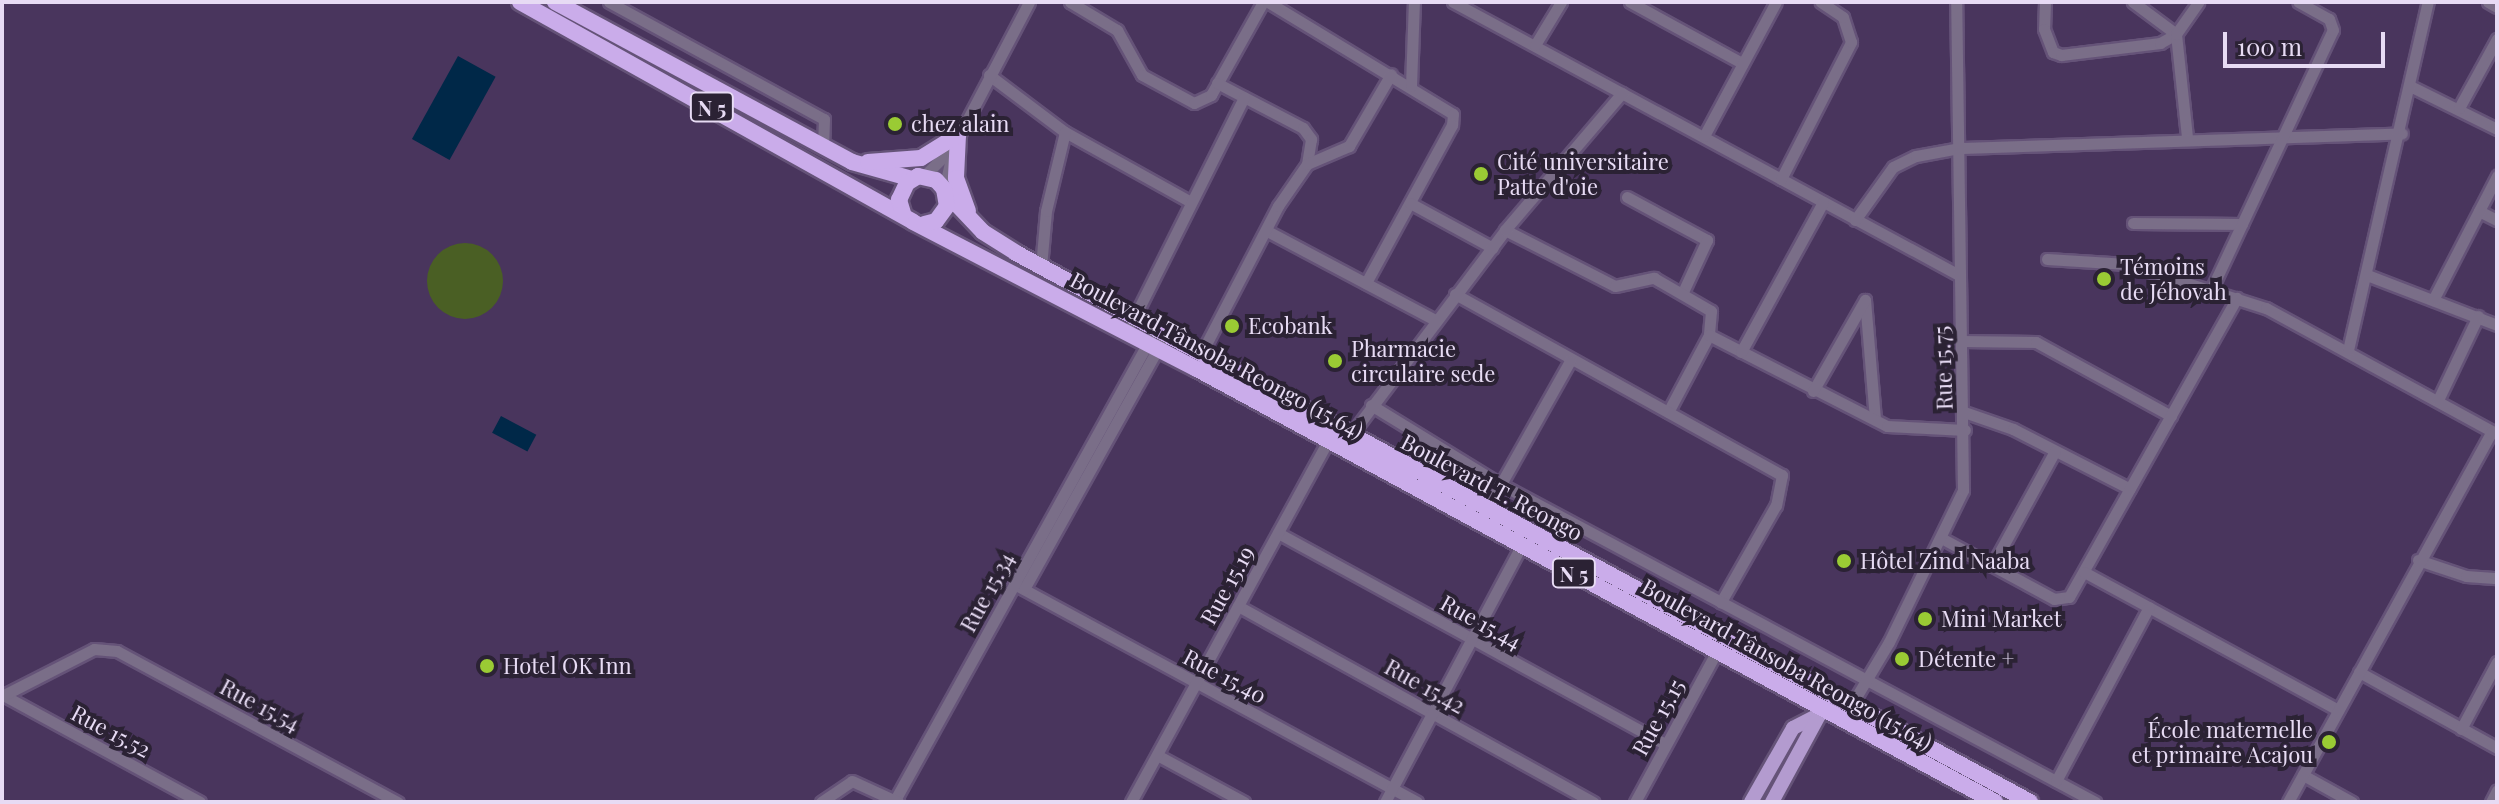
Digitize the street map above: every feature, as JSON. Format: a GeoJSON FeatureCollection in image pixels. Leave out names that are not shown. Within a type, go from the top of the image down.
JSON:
{"type":"FeatureCollection","features":[{"type":"Feature","properties":{"kind":"highway","name":"Boulevard Tânsoba Reongo (15.64)"},"geometry":{"type":"LineString","coordinates":[[520,2],[903,213],[1157,338],[1522,544],[1995,802]]}},
{"type":"Feature","properties":{"kind":"highway","name":"N 5"},"geometry":{"type":"LineString","coordinates":[[555,2],[867,169],[918,177],[946,192],[973,223],[1130,324]]}},
{"type":"Feature","properties":{"kind":"highway"},"geometry":{"type":"LineString","coordinates":[[830,150],[905,163],[938,151],[956,140]]}},
{"type":"Feature","properties":{"kind":"highway"},"geometry":{"type":"LineString","coordinates":[[956,140],[956,178],[973,223]]}},
{"type":"Feature","properties":{"kind":"highway"},"geometry":{"type":"LineString","coordinates":[[903,213],[900,194],[918,177]]}},
{"type":"Feature","properties":{"kind":"highway"},"geometry":{"type":"LineString","coordinates":[[924,224],[944,212],[946,192]]}},
{"type":"Feature","properties":{"kind":"highway","name":"Boulevard T. Reongo"},"geometry":{"type":"LineString","coordinates":[[1157,338],[1202,352],[1338,439],[1488,507],[2030,802]]}},
{"type":"Feature","properties":{"kind":"main road"},"geometry":{"type":"LineString","coordinates":[[1751,802],[1793,728],[1822,709],[1852,704]]}},
{"type":"Feature","properties":{"kind":"main road"},"geometry":{"type":"LineString","coordinates":[[1772,802],[1822,709]]}},
{"type":"Feature","properties":{"kind":"street"},"geometry":{"type":"LineString","coordinates":[[609,2],[824,119],[830,150]]}},
{"type":"Feature","properties":{"kind":"street"},"geometry":{"type":"LineString","coordinates":[[946,192],[956,140],[1029,2]]}},
{"type":"Feature","properties":{"kind":"street"},"geometry":{"type":"LineString","coordinates":[[1070,2],[1111,24],[1137,70],[1194,103],[1205,100],[1217,83],[1265,2],[1448,109],[1453,120],[1366,283]]}},
{"type":"Feature","properties":{"kind":"street"},"geometry":{"type":"LineString","coordinates":[[1411,86],[1414,2]]}},
{"type":"Feature","properties":{"kind":"street"},"geometry":{"type":"LineString","coordinates":[[1453,2],[1959,275]]}},
{"type":"Feature","properties":{"kind":"street"},"geometry":{"type":"LineString","coordinates":[[1535,45],[1561,2]]}},
{"type":"Feature","properties":{"kind":"street"},"geometry":{"type":"LineString","coordinates":[[1630,2],[1742,63]]}},
{"type":"Feature","properties":{"kind":"street"},"geometry":{"type":"LineString","coordinates":[[1704,136],[1776,2]]}},
{"type":"Feature","properties":{"kind":"street"},"geometry":{"type":"LineString","coordinates":[[1781,179],[1851,42],[1843,17],[1821,2]]}},
{"type":"Feature","properties":{"kind":"street","name":"Rue 15.75"},"geometry":{"type":"LineString","coordinates":[[1852,704],[1868,680],[1961,501],[1965,430],[1959,275],[1956,2]]}},
{"type":"Feature","properties":{"kind":"street"},"geometry":{"type":"LineString","coordinates":[[2045,2],[2044,29],[2053,52],[2061,55],[2160,43],[2176,34],[2198,2]]}},
{"type":"Feature","properties":{"kind":"street"},"geometry":{"type":"LineString","coordinates":[[2133,2],[2176,34],[2187,137]]}},
{"type":"Feature","properties":{"kind":"street"},"geometry":{"type":"LineString","coordinates":[[2211,290],[2333,30],[2329,19],[2298,2]]}},
{"type":"Feature","properties":{"kind":"street"},"geometry":{"type":"LineString","coordinates":[[2348,350],[2402,133],[2428,2]]}},
{"type":"Feature","properties":{"kind":"street"},"geometry":{"type":"LineString","coordinates":[[2488,2],[2497,7]]}},
{"type":"Feature","properties":{"kind":"street"},"geometry":{"type":"LineString","coordinates":[[2459,108],[2497,39]]}},
{"type":"Feature","properties":{"kind":"street"},"geometry":{"type":"LineString","coordinates":[[1307,164],[1349,146],[1391,74]]}},
{"type":"Feature","properties":{"kind":"street"},"geometry":{"type":"LineString","coordinates":[[989,75],[1065,132],[1189,201]]}},
{"type":"Feature","properties":{"kind":"street"},"geometry":{"type":"LineString","coordinates":[[1202,352],[1269,232],[1278,206],[1307,164],[1311,139],[1303,128],[1217,83]]}},
{"type":"Feature","properties":{"kind":"street"},"geometry":{"type":"LineString","coordinates":[[2412,87],[2497,129]]}},
{"type":"Feature","properties":{"kind":"street","name":"Rue 15.19"},"geometry":{"type":"LineString","coordinates":[[1131,802],[1278,533],[1338,439],[1371,405],[1505,230],[1622,93]]}},
{"type":"Feature","properties":{"kind":"street"},"geometry":{"type":"LineString","coordinates":[[1130,324],[1189,201],[1244,97]]}},
{"type":"Feature","properties":{"kind":"street"},"geometry":{"type":"LineString","coordinates":[[1041,267],[1046,211],[1065,132]]}},
{"type":"Feature","properties":{"kind":"street"},"geometry":{"type":"LineString","coordinates":[[1855,220],[1893,167],[1916,156],[1960,148],[2187,137],[2402,133]]}},
{"type":"Feature","properties":{"kind":"street"},"geometry":{"type":"LineString","coordinates":[[918,177],[956,140]]}},
{"type":"Feature","properties":{"kind":"street"},"geometry":{"type":"LineString","coordinates":[[2433,300],[2497,176]]}},
{"type":"Feature","properties":{"kind":"street"},"geometry":{"type":"LineString","coordinates":[[1627,197],[1707,240],[1683,292]]}},
{"type":"Feature","properties":{"kind":"street"},"geometry":{"type":"LineString","coordinates":[[1741,352],[1823,202]]}},
{"type":"Feature","properties":{"kind":"street"},"geometry":{"type":"LineString","coordinates":[[1410,203],[1493,248]]}},
{"type":"Feature","properties":{"kind":"street"},"geometry":{"type":"LineString","coordinates":[[2479,211],[2497,220]]}},
{"type":"Feature","properties":{"kind":"street"},"geometry":{"type":"LineString","coordinates":[[2133,223],[2242,224]]}},
{"type":"Feature","properties":{"kind":"street"},"geometry":{"type":"LineString","coordinates":[[1505,230],[1615,286],[1625,288],[1647,277],[1683,292],[1711,311],[1709,335],[1668,412]]}},
{"type":"Feature","properties":{"kind":"street"},"geometry":{"type":"LineString","coordinates":[[1269,232],[1435,320]]}},
{"type":"Feature","properties":{"kind":"street"},"geometry":{"type":"LineString","coordinates":[[2047,259],[2113,261],[2237,298],[2348,350],[2495,433],[2418,560],[2288,802]]}},
{"type":"Feature","properties":{"kind":"street"},"geometry":{"type":"LineString","coordinates":[[2367,275],[2497,325]]}},
{"type":"Feature","properties":{"kind":"street"},"geometry":{"type":"LineString","coordinates":[[1455,294],[1570,361],[1782,475],[1776,505],[1721,602]]}},
{"type":"Feature","properties":{"kind":"street"},"geometry":{"type":"LineString","coordinates":[[1943,539],[2060,600],[2069,597],[2237,298]]}},
{"type":"Feature","properties":{"kind":"street"},"geometry":{"type":"LineString","coordinates":[[1813,391],[1865,300],[1875,420]]}},
{"type":"Feature","properties":{"kind":"street"},"geometry":{"type":"LineString","coordinates":[[2438,400],[2478,316]]}},
{"type":"Feature","properties":{"kind":"street"},"geometry":{"type":"LineString","coordinates":[[1709,335],[1813,391],[1875,420],[1916,431],[1965,430]]}},
{"type":"Feature","properties":{"kind":"street","name":"Rue 15.34"},"geometry":{"type":"LineString","coordinates":[[821,802],[852,781],[897,801],[1157,338]]}},
{"type":"Feature","properties":{"kind":"street"},"geometry":{"type":"LineString","coordinates":[[1962,341],[2036,342],[2171,416]]}},
{"type":"Feature","properties":{"kind":"street"},"geometry":{"type":"LineString","coordinates":[[1488,507],[1570,361]]}},
{"type":"Feature","properties":{"kind":"street"},"geometry":{"type":"LineString","coordinates":[[1371,405],[1500,484],[2095,802]]}},
{"type":"Feature","properties":{"kind":"street"},"geometry":{"type":"LineString","coordinates":[[1964,412],[2055,451],[2130,489]]}},
{"type":"Feature","properties":{"kind":"street"},"geometry":{"type":"LineString","coordinates":[[1992,566],[2055,451]]}},
{"type":"Feature","properties":{"kind":"street","name":"Rue 15.44"},"geometry":{"type":"LineString","coordinates":[[1278,533],[1665,744]]}},
{"type":"Feature","properties":{"kind":"street"},"geometry":{"type":"LineString","coordinates":[[1385,802],[1430,712],[1522,544]]}},
{"type":"Feature","properties":{"kind":"street"},"geometry":{"type":"LineString","coordinates":[[2418,560],[2466,576],[2497,578]]}},
{"type":"Feature","properties":{"kind":"street"},"geometry":{"type":"LineString","coordinates":[[2084,572],[2338,710]]}},
{"type":"Feature","properties":{"kind":"street","name":"Rue 15.40"},"geometry":{"type":"LineString","coordinates":[[1019,587],[1417,802]]}},
{"type":"Feature","properties":{"kind":"street","name":"Rue 15.42"},"geometry":{"type":"LineString","coordinates":[[1238,606],[1593,802]]}},
{"type":"Feature","properties":{"kind":"street"},"geometry":{"type":"LineString","coordinates":[[2056,781],[2149,607]]}},
{"type":"Feature","properties":{"kind":"street","name":"Rue 15.54"},"geometry":{"type":"LineString","coordinates":[[2,695],[102,648],[117,651],[392,801]]}},
{"type":"Feature","properties":{"kind":"street","name":"Rue 15.15"},"geometry":{"type":"LineString","coordinates":[[1635,802],[1717,651]]}},
{"type":"Feature","properties":{"kind":"street"},"geometry":{"type":"LineString","coordinates":[[2461,729],[2496,670]]}},
{"type":"Feature","properties":{"kind":"street"},"geometry":{"type":"LineString","coordinates":[[2359,672],[2497,748]]}},
{"type":"Feature","properties":{"kind":"street","name":"Rue 15.52"},"geometry":{"type":"LineString","coordinates":[[2,695],[200,802]]}},
{"type":"Feature","properties":{"kind":"street"},"geometry":{"type":"LineString","coordinates":[[1157,755],[1244,802]]}},
{"type":"Feature","properties":{"kind":"street"},"geometry":{"type":"LineString","coordinates":[[2303,775],[2352,802]]}},
{"type":"Feature","properties":{"kind":"street"},"geometry":{"type":"LineString","coordinates":[[2491,802],[2497,790]]}},
{"type":"Feature","properties":{"kind":"green space"},"geometry":{"type":"Polygon","coordinates":[[[465,243],[479,246],[492,254],[500,267],[503,281],[500,295],[492,308],[479,316],[465,319],[451,316],[438,308],[430,295],[427,281],[430,267],[438,254],[451,246],[465,243]]]}},
{"type":"Feature","properties":{"kind":"water"},"geometry":{"type":"Polygon","coordinates":[[[458,56],[496,77],[450,160],[412,139],[458,56]]]}},
{"type":"Feature","properties":{"kind":"water"},"geometry":{"type":"Polygon","coordinates":[[[501,416],[536,435],[527,452],[492,433],[501,416]]]}},
{"type":"Feature","properties":{"kind":"place","name":"chez alain"},"geometry":{"type":"Point","coordinates":[895,124]}},
{"type":"Feature","properties":{"kind":"place","name":"Cité universitaire Patte d'oie"},"geometry":{"type":"Point","coordinates":[1481,174]}},
{"type":"Feature","properties":{"kind":"place","name":"Témoins de Jéhovah"},"geometry":{"type":"Point","coordinates":[2104,279]}},
{"type":"Feature","properties":{"kind":"place","name":"Ecobank"},"geometry":{"type":"Point","coordinates":[1232,326]}},
{"type":"Feature","properties":{"kind":"place","name":"Pharmacie circulaire sede"},"geometry":{"type":"Point","coordinates":[1335,361]}},
{"type":"Feature","properties":{"kind":"place","name":"Hôtel Zind Naaba"},"geometry":{"type":"Point","coordinates":[1844,561]}},
{"type":"Feature","properties":{"kind":"place","name":"Mini Market"},"geometry":{"type":"Point","coordinates":[1925,619]}},
{"type":"Feature","properties":{"kind":"place","name":"Détente +"},"geometry":{"type":"Point","coordinates":[1902,659]}},
{"type":"Feature","properties":{"kind":"place","name":"Hotel OK Inn"},"geometry":{"type":"Point","coordinates":[487,666]}},
{"type":"Feature","properties":{"kind":"place","name":"École maternelle et primaire Acajou"},"geometry":{"type":"Point","coordinates":[2329,742]}}]}
